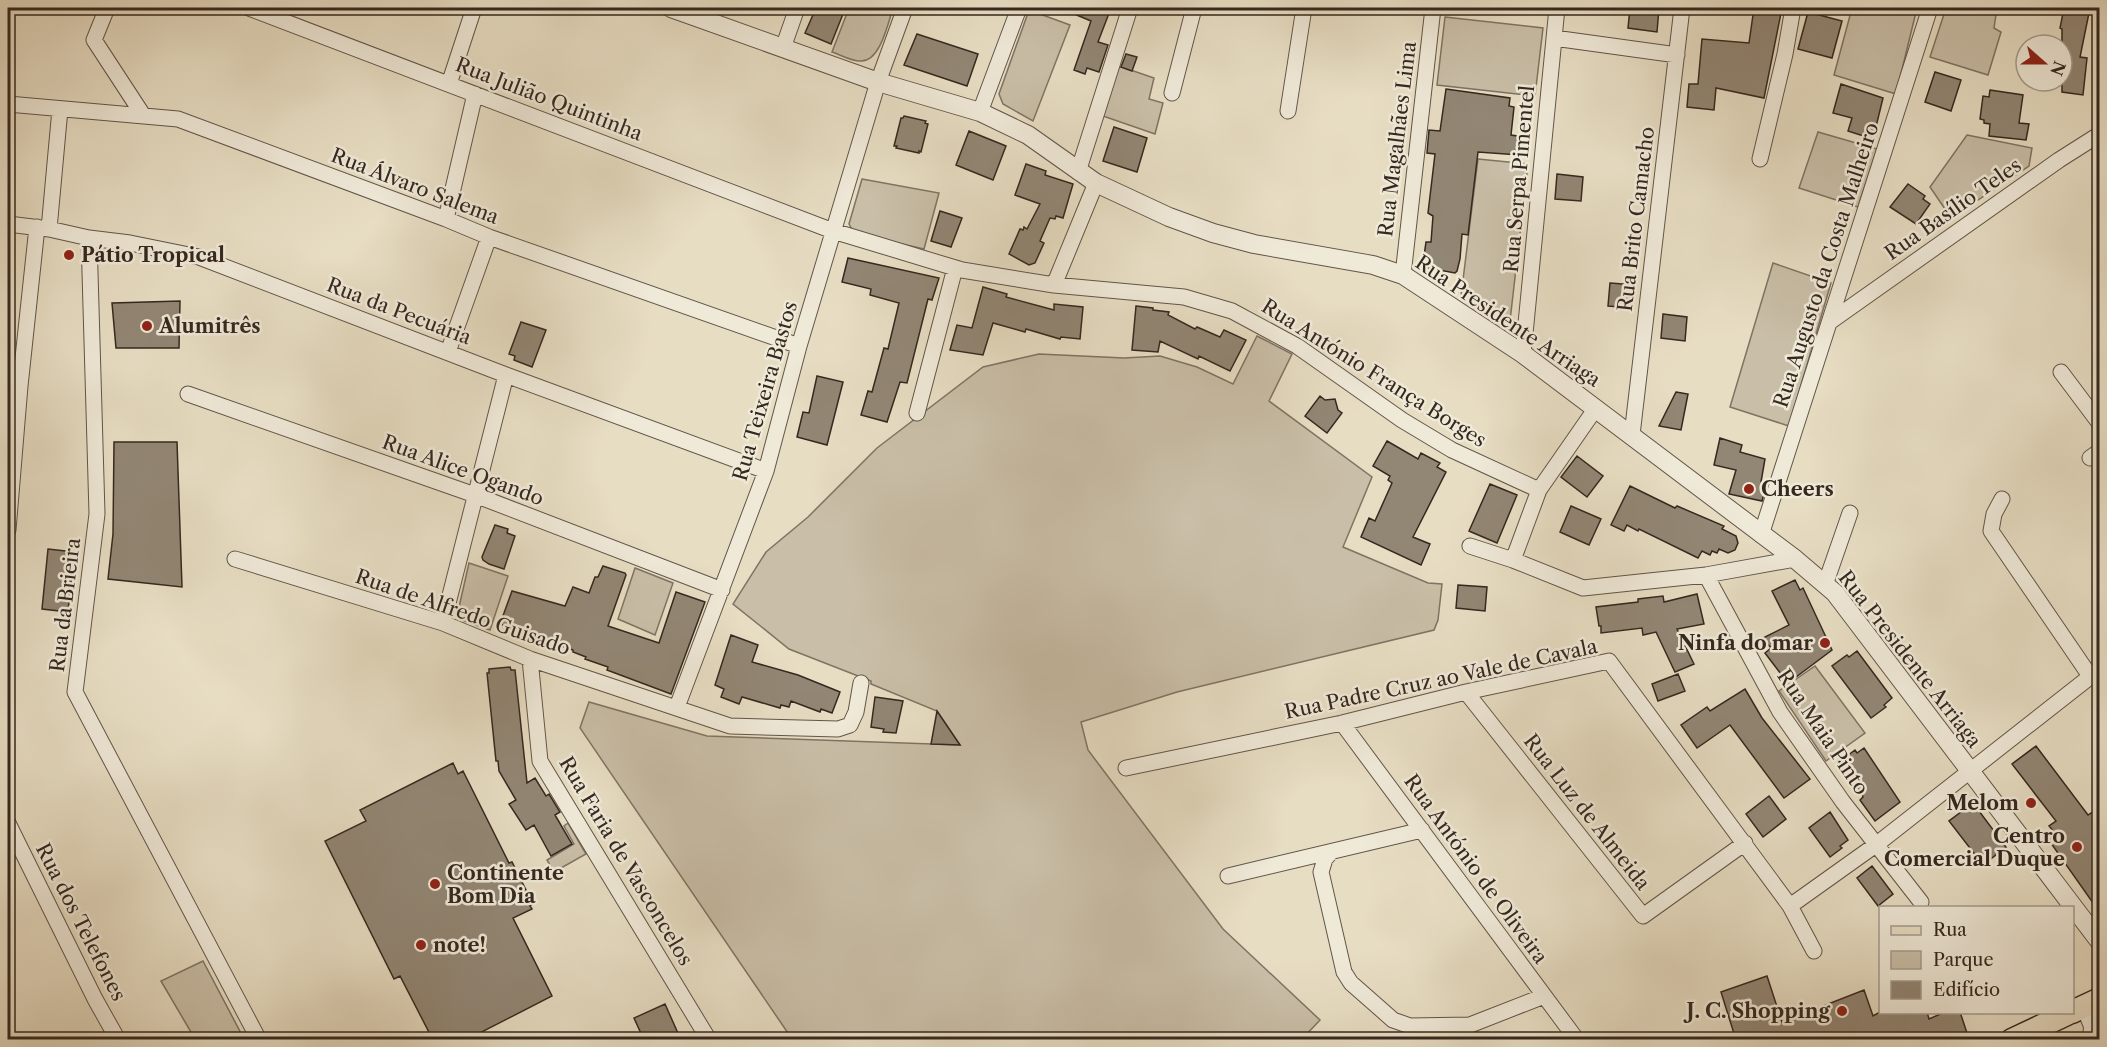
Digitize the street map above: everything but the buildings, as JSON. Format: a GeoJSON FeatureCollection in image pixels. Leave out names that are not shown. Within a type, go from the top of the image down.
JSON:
{"type":"FeatureCollection","features":[{"type":"Feature","properties":{"kind":"main road"},"geometry":{"type":"LineString","coordinates":[[2012,1040],[2067,1014]]}},
{"type":"Feature","properties":{"kind":"street"},"geometry":{"type":"LineString","coordinates":[[107,8],[94,40],[143,115]]}},
{"type":"Feature","properties":{"kind":"street","name":"Rua Julião Quintinha"},"geometry":{"type":"LineString","coordinates":[[249,8],[833,231]]}},
{"type":"Feature","properties":{"kind":"street"},"geometry":{"type":"LineString","coordinates":[[449,84],[474,8]]}},
{"type":"Feature","properties":{"kind":"street","name":"Rua Presidente Arriaga"},"geometry":{"type":"LineString","coordinates":[[671,8],[878,82],[980,112],[1028,135],[1096,183],[1169,217],[1213,233],[1254,244],[1373,265],[1403,275],[1523,354],[1795,559],[1835,593],[2073,906]]}},
{"type":"Feature","properties":{"kind":"street"},"geometry":{"type":"LineString","coordinates":[[783,48],[797,8]]}},
{"type":"Feature","properties":{"kind":"street","name":"Rua Teixeira Bastos"},"geometry":{"type":"LineString","coordinates":[[677,707],[766,471],[799,346],[833,231],[878,82],[905,8]]}},
{"type":"Feature","properties":{"kind":"street"},"geometry":{"type":"LineString","coordinates":[[980,112],[1019,8]]}},
{"type":"Feature","properties":{"kind":"street"},"geometry":{"type":"LineString","coordinates":[[1078,172],[1130,8]]}},
{"type":"Feature","properties":{"kind":"street"},"geometry":{"type":"LineString","coordinates":[[1172,93],[1194,8]]}},
{"type":"Feature","properties":{"kind":"street"},"geometry":{"type":"LineString","coordinates":[[1288,111],[1304,8]]}},
{"type":"Feature","properties":{"kind":"street","name":"Rua Magalhães Lima"},"geometry":{"type":"LineString","coordinates":[[1403,275],[1434,8]]}},
{"type":"Feature","properties":{"kind":"street","name":"Rua Serpa Pimentel"},"geometry":{"type":"LineString","coordinates":[[1523,354],[1557,8]]}},
{"type":"Feature","properties":{"kind":"street","name":"Rua Brito Camacho"},"geometry":{"type":"LineString","coordinates":[[1632,435],[1682,8]]}},
{"type":"Feature","properties":{"kind":"street"},"geometry":{"type":"LineString","coordinates":[[1760,159],[1785,54],[1793,8]]}},
{"type":"Feature","properties":{"kind":"street","name":"Rua Augusto da Costa Malheiro"},"geometry":{"type":"LineString","coordinates":[[1761,535],[1930,8]]}},
{"type":"Feature","properties":{"kind":"street"},"geometry":{"type":"LineString","coordinates":[[1554,38],[1677,55]]}},
{"type":"Feature","properties":{"kind":"street"},"geometry":{"type":"LineString","coordinates":[[446,219],[475,94]]}},
{"type":"Feature","properties":{"kind":"street","name":"Rua Álvaro Salema"},"geometry":{"type":"LineString","coordinates":[[8,104],[178,118],[489,237],[799,346]]}},
{"type":"Feature","properties":{"kind":"street"},"geometry":{"type":"LineString","coordinates":[[8,530],[14,386],[43,228],[60,109]]}},
{"type":"Feature","properties":{"kind":"street","name":"Rua Basílio Teles"},"geometry":{"type":"LineString","coordinates":[[1831,321],[2059,160],[2100,134]]}},
{"type":"Feature","properties":{"kind":"street"},"geometry":{"type":"LineString","coordinates":[[1054,285],[1096,183]]}},
{"type":"Feature","properties":{"kind":"street","name":"Rua da Pecuária"},"geometry":{"type":"LineString","coordinates":[[8,224],[130,243],[199,257],[506,375],[766,471]]}},
{"type":"Feature","properties":{"kind":"street","name":"Rua António França Borges"},"geometry":{"type":"LineString","coordinates":[[833,231],[955,268],[1054,285],[1184,297],[1232,311],[1297,346],[1402,420],[1452,450],[1539,490]]}},
{"type":"Feature","properties":{"kind":"street"},"geometry":{"type":"LineString","coordinates":[[448,352],[489,237]]}},
{"type":"Feature","properties":{"kind":"street","name":"Rua da Brieira"},"geometry":{"type":"LineString","coordinates":[[89,238],[97,514],[75,692],[259,1040]]}},
{"type":"Feature","properties":{"kind":"street"},"geometry":{"type":"LineString","coordinates":[[917,413],[955,268]]}},
{"type":"Feature","properties":{"kind":"street"},"geometry":{"type":"LineString","coordinates":[[2061,372],[2100,424]]}},
{"type":"Feature","properties":{"kind":"street"},"geometry":{"type":"LineString","coordinates":[[443,623],[506,375]]}},
{"type":"Feature","properties":{"kind":"street","name":"Rua Alice Ogando"},"geometry":{"type":"LineString","coordinates":[[188,394],[475,495],[722,591]]}},
{"type":"Feature","properties":{"kind":"street"},"geometry":{"type":"LineString","coordinates":[[1513,560],[1539,490],[1596,408]]}},
{"type":"Feature","properties":{"kind":"street"},"geometry":{"type":"LineString","coordinates":[[1790,906],[1877,844],[2095,673],[1991,531],[1994,513],[2002,499]]}},
{"type":"Feature","properties":{"kind":"street"},"geometry":{"type":"LineString","coordinates":[[1825,585],[1850,513]]}},
{"type":"Feature","properties":{"kind":"street"},"geometry":{"type":"LineString","coordinates":[[1470,546],[1513,560],[1583,588],[1706,575],[1795,559]]}},
{"type":"Feature","properties":{"kind":"street","name":"Rua de Alfredo Guisado"},"geometry":{"type":"LineString","coordinates":[[235,559],[443,623],[530,659],[730,726],[838,729],[850,725],[856,712],[861,683]]}},
{"type":"Feature","properties":{"kind":"street","name":"Rua Maia Pinto"},"geometry":{"type":"LineString","coordinates":[[1706,575],[1780,712],[1843,802],[1921,902]]}},
{"type":"Feature","properties":{"kind":"street","name":"Rua Faria de Vasconcelos"},"geometry":{"type":"LineString","coordinates":[[530,659],[540,761],[709,1040]]}},
{"type":"Feature","properties":{"kind":"street","name":"Rua Padre Cruz ao Vale de Cavala"},"geometry":{"type":"LineString","coordinates":[[1126,768],[1342,723],[1466,692],[1609,662],[1790,906],[1814,951]]}},
{"type":"Feature","properties":{"kind":"street","name":"Rua Luz de Almeida"},"geometry":{"type":"LineString","coordinates":[[1466,692],[1642,916],[1745,843]]}},
{"type":"Feature","properties":{"kind":"street","name":"Rua António de Oliveira"},"geometry":{"type":"LineString","coordinates":[[1342,723],[1578,1040]]}},
{"type":"Feature","properties":{"kind":"street","name":"Rua dos Telefones"},"geometry":{"type":"LineString","coordinates":[[8,823],[95,999],[118,1040]]}},
{"type":"Feature","properties":{"kind":"street"},"geometry":{"type":"LineString","coordinates":[[1228,876],[1422,830]]}},
{"type":"Feature","properties":{"kind":"street"},"geometry":{"type":"LineString","coordinates":[[1331,852],[1325,859],[1322,872],[1344,972],[1351,982],[1395,1022],[1410,1026],[1468,1025],[1544,996]]}},
{"type":"Feature","properties":{"kind":"street","name":"Rua Presidente Arriaga"},"geometry":{"type":"LineString","coordinates":[[2074,908],[2100,942]]}},
{"type":"Feature","properties":{"kind":"street"},"geometry":{"type":"LineString","coordinates":[[2082,1007],[2093,1026],[2092,1040]]}},
{"type":"Feature","properties":{"kind":"green space"},"geometry":{"type":"Polygon","coordinates":[[[849,8],[893,8],[878,49],[867,60],[853,60],[832,52],[849,8]]]}},
{"type":"Feature","properties":{"kind":"green space"},"geometry":{"type":"Polygon","coordinates":[[[1852,8],[1917,8],[1896,94],[1834,75],[1852,8]]]}},
{"type":"Feature","properties":{"kind":"green space"},"geometry":{"type":"Polygon","coordinates":[[[1946,8],[1997,8],[1994,28],[2001,32],[1988,75],[1930,57],[1946,8]]]}},
{"type":"Feature","properties":{"kind":"green space"},"geometry":{"type":"Polygon","coordinates":[[[1029,10],[1070,25],[1033,121],[1003,104],[999,94],[1029,10]]]}},
{"type":"Feature","properties":{"kind":"green space"},"geometry":{"type":"Polygon","coordinates":[[[1445,17],[1543,28],[1535,96],[1437,85],[1445,17]]]}},
{"type":"Feature","properties":{"kind":"green space"},"geometry":{"type":"Polygon","coordinates":[[[1116,65],[1154,78],[1149,99],[1163,103],[1155,134],[1103,116],[1116,65]]]}},
{"type":"Feature","properties":{"kind":"green space"},"geometry":{"type":"Polygon","coordinates":[[[1818,132],[1877,149],[1858,207],[1799,188],[1818,132]]]}},
{"type":"Feature","properties":{"kind":"green space"},"geometry":{"type":"Polygon","coordinates":[[[1967,135],[2032,148],[2029,166],[1951,218],[1930,187],[1967,135]]]}},
{"type":"Feature","properties":{"kind":"green space"},"geometry":{"type":"Polygon","coordinates":[[[1478,159],[1528,164],[1510,321],[1506,323],[1461,296],[1478,159]]]}},
{"type":"Feature","properties":{"kind":"green space"},"geometry":{"type":"Polygon","coordinates":[[[862,179],[939,193],[924,249],[854,233],[849,224],[862,179]]]}},
{"type":"Feature","properties":{"kind":"green space"},"geometry":{"type":"Polygon","coordinates":[[[1773,263],[1831,283],[1789,426],[1730,407],[1773,263]]]}},
{"type":"Feature","properties":{"kind":"green space"},"geometry":{"type":"Polygon","coordinates":[[[1257,336],[1292,354],[1269,401],[1372,477],[1343,547],[1428,583],[1442,584],[1438,620],[1434,630],[1177,692],[1081,722],[1088,750],[1223,929],[1320,1020],[1302,1039],[792,1039],[580,728],[589,702],[707,736],[960,745],[937,711],[871,684],[871,681],[789,649],[733,604],[766,552],[808,517],[877,448],[983,367],[1039,354],[1124,358],[1160,356],[1197,367],[1233,384],[1257,336]]]}},
{"type":"Feature","properties":{"kind":"green space"},"geometry":{"type":"Polygon","coordinates":[[[469,563],[508,576],[490,630],[457,616],[469,563]]]}},
{"type":"Feature","properties":{"kind":"green space"},"geometry":{"type":"Polygon","coordinates":[[[635,568],[673,583],[655,635],[618,619],[635,568]]]}},
{"type":"Feature","properties":{"kind":"green space"},"geometry":{"type":"Polygon","coordinates":[[[1815,666],[1865,733],[1826,761],[1779,691],[1815,666]]]}},
{"type":"Feature","properties":{"kind":"green space"},"geometry":{"type":"Polygon","coordinates":[[[568,823],[586,854],[554,872],[547,860],[574,844],[564,826],[568,823]]]}},
{"type":"Feature","properties":{"kind":"green space"},"geometry":{"type":"Polygon","coordinates":[[[203,961],[244,1039],[195,1039],[161,981],[203,961]]]}},
{"type":"Feature","properties":{"kind":"place","name":"Pátio Tropical"},"geometry":{"type":"Point","coordinates":[69,255]}},
{"type":"Feature","properties":{"kind":"place","name":"Alumitrês"},"geometry":{"type":"Point","coordinates":[147,326]}},
{"type":"Feature","properties":{"kind":"place","name":"Cheers"},"geometry":{"type":"Point","coordinates":[1749,489]}},
{"type":"Feature","properties":{"kind":"place","name":"Ninfa do mar"},"geometry":{"type":"Point","coordinates":[1825,643]}},
{"type":"Feature","properties":{"kind":"place","name":"Melom"},"geometry":{"type":"Point","coordinates":[2031,803]}},
{"type":"Feature","properties":{"kind":"place","name":"Centro Comercial Duque"},"geometry":{"type":"Point","coordinates":[2077,847]}},
{"type":"Feature","properties":{"kind":"place","name":"Continente Bom Dia"},"geometry":{"type":"Point","coordinates":[435,884]}},
{"type":"Feature","properties":{"kind":"place","name":"note!"},"geometry":{"type":"Point","coordinates":[421,945]}},
{"type":"Feature","properties":{"kind":"place","name":"J. C. Shopping"},"geometry":{"type":"Point","coordinates":[1842,1011]}}]}
